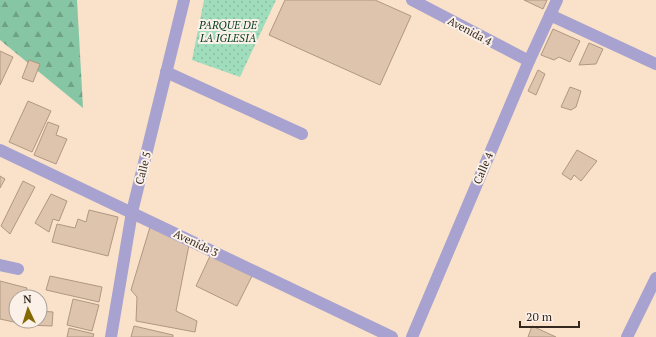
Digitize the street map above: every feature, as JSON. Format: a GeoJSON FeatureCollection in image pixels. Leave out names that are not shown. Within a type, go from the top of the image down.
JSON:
{"type":"FeatureCollection","features":[{"type":"Feature","properties":{"kind":"street","name":"Calle 5"},"geometry":{"type":"LineString","coordinates":[[111,337],[132,212],[184,0]]}},
{"type":"Feature","properties":{"kind":"street","name":"Avenida 4"},"geometry":{"type":"LineString","coordinates":[[412,0],[529,61]]}},
{"type":"Feature","properties":{"kind":"street","name":"Calle 4"},"geometry":{"type":"LineString","coordinates":[[412,337],[529,61],[557,0]]}},
{"type":"Feature","properties":{"kind":"street"},"geometry":{"type":"LineString","coordinates":[[550,15],[656,64]]}},
{"type":"Feature","properties":{"kind":"street"},"geometry":{"type":"LineString","coordinates":[[166,72],[302,134]]}},
{"type":"Feature","properties":{"kind":"street","name":"Avenida 3"},"geometry":{"type":"LineString","coordinates":[[0,150],[392,337]]}},
{"type":"Feature","properties":{"kind":"street"},"geometry":{"type":"LineString","coordinates":[[0,265],[18,269]]}},
{"type":"Feature","properties":{"kind":"street"},"geometry":{"type":"LineString","coordinates":[[627,337],[656,278]]}},
{"type":"Feature","properties":{"kind":"green space"},"geometry":{"type":"Polygon","coordinates":[[[0,0],[77,0],[83,108],[0,40],[0,0]]]}},
{"type":"Feature","properties":{"kind":"green space","name":"PARQUE DE LA IGLESIA"},"geometry":{"type":"Polygon","coordinates":[[[204,0],[276,0],[240,77],[192,60],[204,0]]]}},
{"type":"Feature","properties":{"kind":"building"},"geometry":{"type":"Polygon","coordinates":[[[285,0],[375,0],[411,16],[380,85],[269,35],[285,0]]]}},
{"type":"Feature","properties":{"kind":"building"},"geometry":{"type":"Polygon","coordinates":[[[524,0],[547,0],[543,9],[524,0]]]}},
{"type":"Feature","properties":{"kind":"building"},"geometry":{"type":"Polygon","coordinates":[[[553,29],[580,41],[570,62],[559,57],[554,60],[541,55],[553,29]]]}},
{"type":"Feature","properties":{"kind":"building"},"geometry":{"type":"Polygon","coordinates":[[[589,43],[603,49],[596,64],[579,65],[589,43]]]}},
{"type":"Feature","properties":{"kind":"building"},"geometry":{"type":"Polygon","coordinates":[[[0,51],[13,57],[0,85],[0,51]]]}},
{"type":"Feature","properties":{"kind":"building"},"geometry":{"type":"Polygon","coordinates":[[[29,60],[40,64],[33,82],[22,78],[29,60]]]}},
{"type":"Feature","properties":{"kind":"building"},"geometry":{"type":"Polygon","coordinates":[[[538,70],[545,74],[536,95],[528,91],[538,70]]]}},
{"type":"Feature","properties":{"kind":"building"},"geometry":{"type":"Polygon","coordinates":[[[570,87],[581,91],[576,107],[571,110],[561,107],[570,87]]]}},
{"type":"Feature","properties":{"kind":"building"},"geometry":{"type":"Polygon","coordinates":[[[28,101],[51,111],[32,152],[9,142],[28,101]]]}},
{"type":"Feature","properties":{"kind":"building"},"geometry":{"type":"Polygon","coordinates":[[[48,122],[59,126],[56,135],[67,139],[56,164],[34,155],[48,122]]]}},
{"type":"Feature","properties":{"kind":"building"},"geometry":{"type":"Polygon","coordinates":[[[577,150],[597,161],[581,181],[574,175],[571,180],[562,174],[577,150]]]}},
{"type":"Feature","properties":{"kind":"building"},"geometry":{"type":"Polygon","coordinates":[[[0,176],[5,179],[0,188],[0,176]]]}},
{"type":"Feature","properties":{"kind":"building"},"geometry":{"type":"Polygon","coordinates":[[[23,181],[35,187],[10,234],[1,226],[23,181]]]}},
{"type":"Feature","properties":{"kind":"building"},"geometry":{"type":"Polygon","coordinates":[[[51,194],[67,201],[59,221],[53,219],[49,232],[35,223],[51,194]]]}},
{"type":"Feature","properties":{"kind":"building"},"geometry":{"type":"Polygon","coordinates":[[[89,210],[118,217],[108,256],[52,242],[57,224],[75,228],[78,219],[86,222],[89,210]]]}},
{"type":"Feature","properties":{"kind":"building"},"geometry":{"type":"Polygon","coordinates":[[[150,227],[189,245],[176,311],[197,321],[195,332],[136,321],[137,297],[131,290],[150,227]]]}},
{"type":"Feature","properties":{"kind":"building"},"geometry":{"type":"Polygon","coordinates":[[[210,256],[252,276],[237,306],[196,286],[210,256]]]}},
{"type":"Feature","properties":{"kind":"building"},"geometry":{"type":"Polygon","coordinates":[[[50,276],[102,287],[99,302],[46,289],[50,276]]]}},
{"type":"Feature","properties":{"kind":"building"},"geometry":{"type":"Polygon","coordinates":[[[0,281],[27,288],[8,289],[8,321],[0,319],[0,281]]]}},
{"type":"Feature","properties":{"kind":"building"},"geometry":{"type":"Polygon","coordinates":[[[73,299],[99,305],[92,331],[67,325],[73,299]]]}},
{"type":"Feature","properties":{"kind":"building"},"geometry":{"type":"Polygon","coordinates":[[[48,312],[53,312],[52,326],[48,326],[48,312]]]}},
{"type":"Feature","properties":{"kind":"building"},"geometry":{"type":"Polygon","coordinates":[[[134,326],[173,335],[173,337],[131,337],[134,326]]]}},
{"type":"Feature","properties":{"kind":"building"},"geometry":{"type":"Polygon","coordinates":[[[532,326],[556,337],[528,337],[532,326]]]}},
{"type":"Feature","properties":{"kind":"building"},"geometry":{"type":"Polygon","coordinates":[[[69,328],[94,334],[93,337],[67,337],[69,328]]]}}]}
